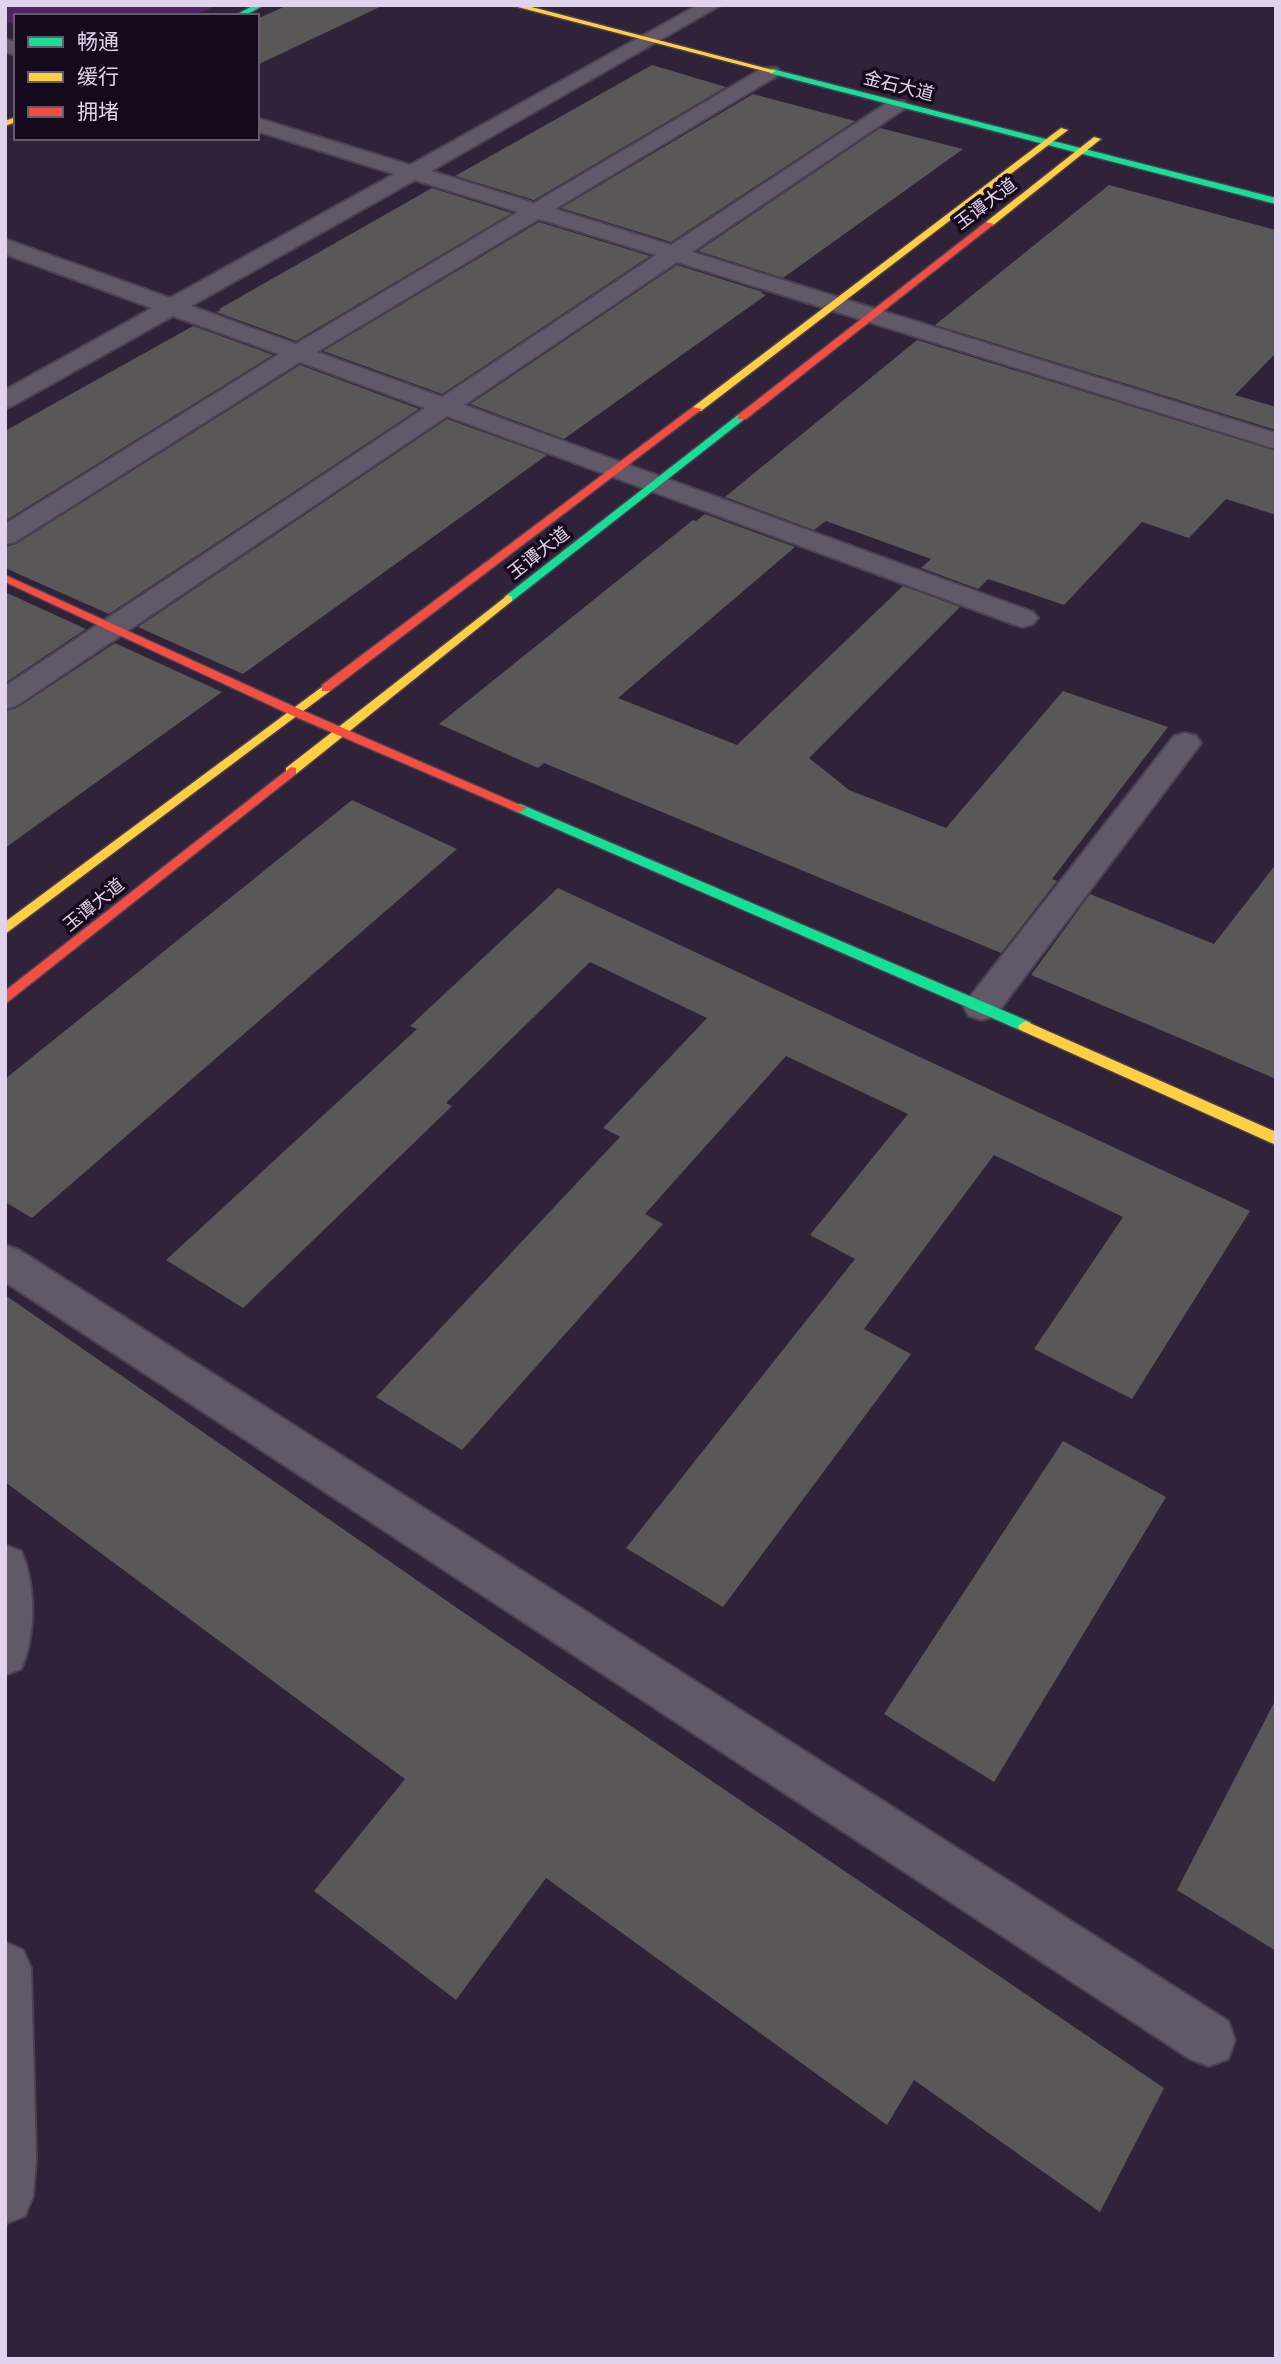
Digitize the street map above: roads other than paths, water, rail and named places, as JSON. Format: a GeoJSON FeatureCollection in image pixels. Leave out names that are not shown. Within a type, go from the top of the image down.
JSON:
{"type":"FeatureCollection","features":[{"type":"Feature","properties":{"kind":"main road"},"geometry":{"type":"LineString","coordinates":[[242,14],[260,5]]}},
{"type":"Feature","properties":{"kind":"main road","name":"金石大道"},"geometry":{"type":"LineString","coordinates":[[513,5],[660,34],[1276,185]]}},
{"type":"Feature","properties":{"kind":"main road","name":"金石大道"},"geometry":{"type":"LineString","coordinates":[[579,5],[770,72],[1276,201]]}},
{"type":"Feature","properties":{"kind":"main road","name":"玉谭大道"},"geometry":{"type":"LineString","coordinates":[[5,929],[618,470],[833,303],[1064,131]]}},
{"type":"Feature","properties":{"kind":"main road","name":"玉谭大道"},"geometry":{"type":"LineString","coordinates":[[5,999],[340,731],[870,315],[1084,152],[1097,139]]}},
{"type":"Feature","properties":{"kind":"main road"},"geometry":{"type":"LineString","coordinates":[[5,578],[293,711],[982,1007],[1276,1139]]}},
{"type":"Feature","properties":{"kind":"street"},"geometry":{"type":"LineString","coordinates":[[5,400],[712,5]]}},
{"type":"Feature","properties":{"kind":"street"},"geometry":{"type":"LineString","coordinates":[[5,536],[298,353],[770,72]]}},
{"type":"Feature","properties":{"kind":"street"},"geometry":{"type":"LineString","coordinates":[[5,700],[897,105]]}},
{"type":"Feature","properties":{"kind":"street"},"geometry":{"type":"LineString","coordinates":[[259,125],[1276,441]]}},
{"type":"Feature","properties":{"kind":"street"},"geometry":{"type":"LineString","coordinates":[[5,246],[1023,618]]}},
{"type":"Feature","properties":{"kind":"street"},"geometry":{"type":"LineString","coordinates":[[982,1007],[1185,743]]}},
{"type":"Feature","properties":{"kind":"street"},"geometry":{"type":"LineString","coordinates":[[5,1261],[1209,2040]]}},
{"type":"Feature","properties":{"kind":"street"},"geometry":{"type":"LineString","coordinates":[[5,1565],[9,1595],[5,1654]]}},
{"type":"Feature","properties":{"kind":"street"},"geometry":{"type":"LineString","coordinates":[[5,1968],[9,2160],[5,2196]]}}]}
